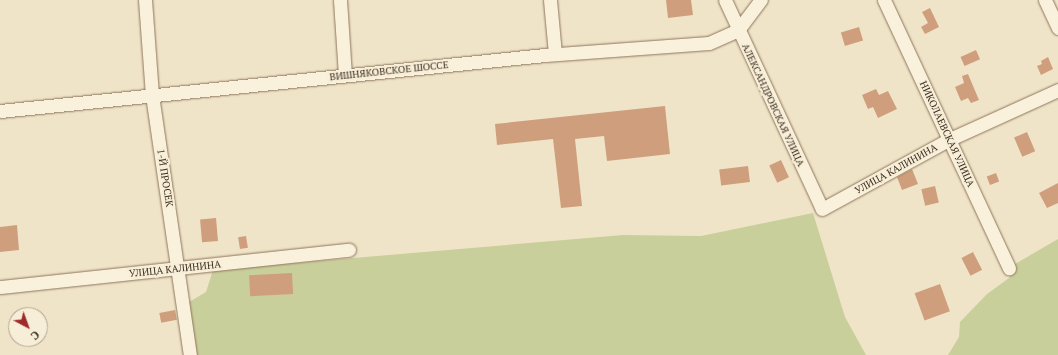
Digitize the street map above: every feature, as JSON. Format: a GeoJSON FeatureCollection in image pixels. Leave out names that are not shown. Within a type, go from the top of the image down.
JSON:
{"type":"FeatureCollection","features":[{"type":"Feature","properties":{"kind":"street","name":"1-Й ПРОСЕК"},"geometry":{"type":"LineString","coordinates":[[145,0],[152,95],[179,268],[190,355]]}},
{"type":"Feature","properties":{"kind":"street"},"geometry":{"type":"LineString","coordinates":[[340,0],[345,75]]}},
{"type":"Feature","properties":{"kind":"street"},"geometry":{"type":"LineString","coordinates":[[550,0],[555,54]]}},
{"type":"Feature","properties":{"kind":"street","name":"АЛЕКСАНДРОВСКАЯ УЛИЦА"},"geometry":{"type":"LineString","coordinates":[[725,0],[822,209]]}},
{"type":"Feature","properties":{"kind":"street","name":"ВИШНЯКОВСКОЕ ШОССЕ"},"geometry":{"type":"LineString","coordinates":[[0,111],[555,54],[709,43],[738,30],[762,0]]}},
{"type":"Feature","properties":{"kind":"street","name":"НИКОЛАЕВСКАЯ УЛИЦА"},"geometry":{"type":"LineString","coordinates":[[884,0],[1009,268]]}},
{"type":"Feature","properties":{"kind":"street"},"geometry":{"type":"LineString","coordinates":[[1045,0],[1058,28]]}},
{"type":"Feature","properties":{"kind":"street","name":"УЛИЦА КАЛИНИНА"},"geometry":{"type":"LineString","coordinates":[[822,209],[950,139],[1058,90]]}},
{"type":"Feature","properties":{"kind":"street","name":"УЛИЦА КАЛИНИНА"},"geometry":{"type":"LineString","coordinates":[[0,287],[350,250]]}},
{"type":"Feature","properties":{"kind":"green space"},"geometry":{"type":"Polygon","coordinates":[[[813,213],[845,317],[866,355],[195,355],[189,302],[206,292],[213,270],[623,235],[701,236],[813,213]]]}},
{"type":"Feature","properties":{"kind":"green space"},"geometry":{"type":"Polygon","coordinates":[[[1058,239],[1058,355],[948,355],[959,337],[960,322],[987,294],[1009,278],[1015,264],[1058,239]]]}},
{"type":"Feature","properties":{"kind":"building"},"geometry":{"type":"Polygon","coordinates":[[[666,0],[691,0],[693,15],[668,18],[666,0]]]}},
{"type":"Feature","properties":{"kind":"building"},"geometry":{"type":"Polygon","coordinates":[[[930,8],[939,27],[925,34],[921,27],[928,23],[922,12],[930,8]]]}},
{"type":"Feature","properties":{"kind":"building"},"geometry":{"type":"Polygon","coordinates":[[[859,27],[863,40],[845,46],[841,33],[859,27]]]}},
{"type":"Feature","properties":{"kind":"building"},"geometry":{"type":"Polygon","coordinates":[[[976,50],[980,59],[965,66],[960,57],[976,50]]]}},
{"type":"Feature","properties":{"kind":"building"},"geometry":{"type":"Polygon","coordinates":[[[1048,57],[1053,69],[1041,75],[1037,66],[1042,64],[1041,61],[1048,57]]]}},
{"type":"Feature","properties":{"kind":"building"},"geometry":{"type":"Polygon","coordinates":[[[968,74],[979,100],[971,103],[968,98],[961,101],[955,87],[964,83],[962,76],[968,74]]]}},
{"type":"Feature","properties":{"kind":"building"},"geometry":{"type":"Polygon","coordinates":[[[876,89],[879,95],[888,91],[897,109],[878,118],[873,107],[868,109],[862,95],[876,89]]]}},
{"type":"Feature","properties":{"kind":"building"},"geometry":{"type":"Polygon","coordinates":[[[665,106],[670,154],[607,161],[604,136],[575,139],[582,206],[561,208],[553,139],[497,145],[495,124],[665,106]]]}},
{"type":"Feature","properties":{"kind":"building"},"geometry":{"type":"Polygon","coordinates":[[[1027,132],[1035,151],[1022,157],[1014,137],[1027,132]]]}},
{"type":"Feature","properties":{"kind":"building"},"geometry":{"type":"Polygon","coordinates":[[[781,160],[789,177],[777,183],[769,165],[781,160]]]}},
{"type":"Feature","properties":{"kind":"building"},"geometry":{"type":"Polygon","coordinates":[[[748,166],[750,182],[721,185],[719,170],[748,166]]]}},
{"type":"Feature","properties":{"kind":"building"},"geometry":{"type":"Polygon","coordinates":[[[912,169],[918,184],[902,190],[897,177],[912,169]]]}},
{"type":"Feature","properties":{"kind":"building"},"geometry":{"type":"Polygon","coordinates":[[[996,173],[999,181],[990,185],[987,177],[996,173]]]}},
{"type":"Feature","properties":{"kind":"building"},"geometry":{"type":"Polygon","coordinates":[[[1058,183],[1058,203],[1047,208],[1039,193],[1058,183]]]}},
{"type":"Feature","properties":{"kind":"building"},"geometry":{"type":"Polygon","coordinates":[[[935,186],[939,203],[925,206],[921,189],[935,186]]]}},
{"type":"Feature","properties":{"kind":"building"},"geometry":{"type":"Polygon","coordinates":[[[216,218],[218,241],[202,242],[200,219],[216,218]]]}},
{"type":"Feature","properties":{"kind":"building"},"geometry":{"type":"Polygon","coordinates":[[[17,225],[19,250],[0,252],[0,227],[17,225]]]}},
{"type":"Feature","properties":{"kind":"building"},"geometry":{"type":"Polygon","coordinates":[[[246,236],[248,248],[240,249],[238,237],[246,236]]]}},
{"type":"Feature","properties":{"kind":"building"},"geometry":{"type":"Polygon","coordinates":[[[973,252],[982,270],[970,276],[961,258],[973,252]]]}},
{"type":"Feature","properties":{"kind":"building"},"geometry":{"type":"Polygon","coordinates":[[[292,273],[293,294],[250,296],[249,275],[292,273]]]}},
{"type":"Feature","properties":{"kind":"building"},"geometry":{"type":"Polygon","coordinates":[[[940,284],[950,311],[925,320],[915,293],[940,284]]]}},
{"type":"Feature","properties":{"kind":"building"},"geometry":{"type":"Polygon","coordinates":[[[175,310],[177,320],[161,323],[159,313],[175,310]]]}}]}
